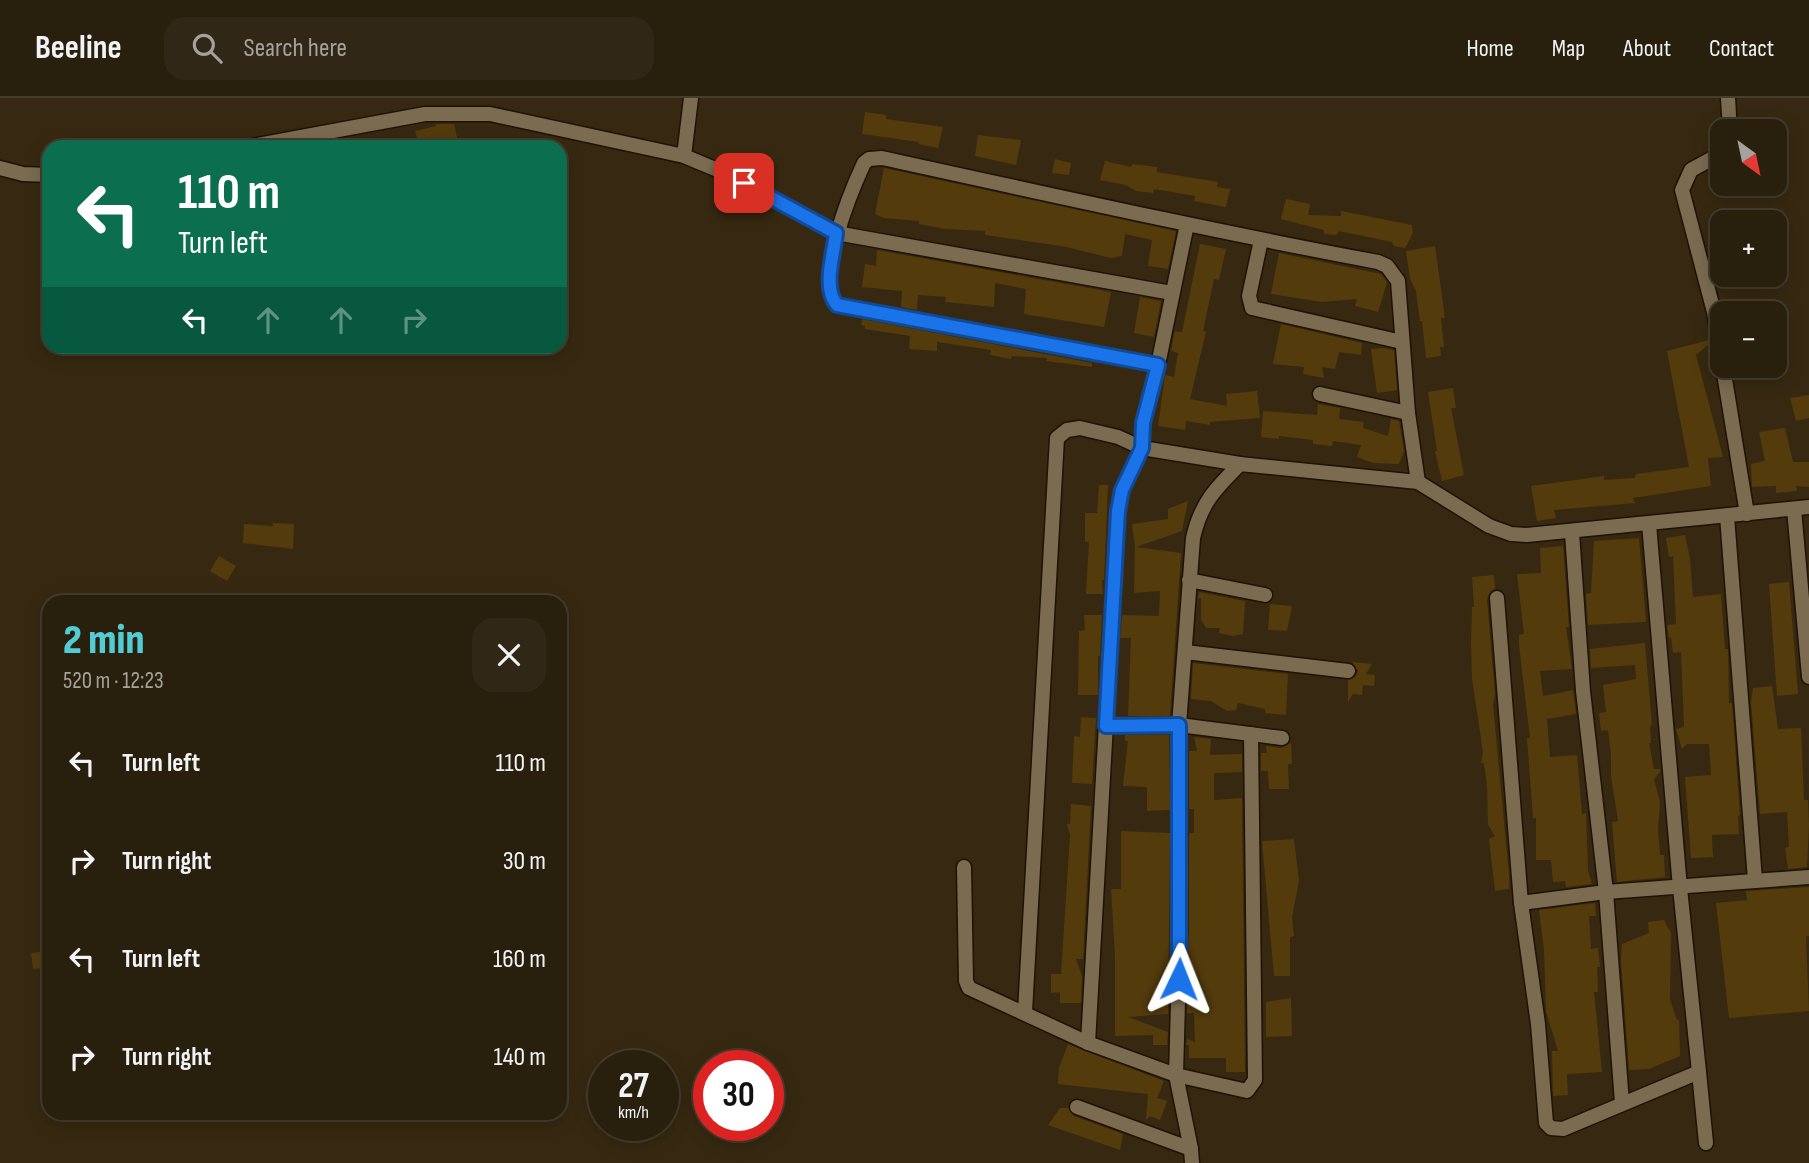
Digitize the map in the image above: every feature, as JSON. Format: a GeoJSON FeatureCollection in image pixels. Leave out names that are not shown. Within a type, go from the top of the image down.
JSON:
{"type":"FeatureCollection","features":[{"type":"Feature","properties":{"kind":"street"},"geometry":{"type":"LineString","coordinates":[[684,156],[691,98]]}},
{"type":"Feature","properties":{"kind":"street"},"geometry":{"type":"LineString","coordinates":[[1728,98],[1729,119]]}},
{"type":"Feature","properties":{"kind":"street"},"geometry":{"type":"LineString","coordinates":[[285,140],[425,114],[489,114],[684,156],[727,174],[836,233],[1172,293]]}},
{"type":"Feature","properties":{"kind":"street"},"geometry":{"type":"LineString","coordinates":[[1158,365],[837,305],[832,298],[830,280],[836,233],[864,163],[875,158],[1387,265],[1398,282],[1408,413],[1418,482]]}},
{"type":"Feature","properties":{"kind":"street"},"geometry":{"type":"LineString","coordinates":[[1710,160],[1691,170],[1682,190],[1714,313],[1747,514]]}},
{"type":"Feature","properties":{"kind":"street"},"geometry":{"type":"LineString","coordinates":[[0,167],[23,174],[42,175]]}},
{"type":"Feature","properties":{"kind":"street"},"geometry":{"type":"LineString","coordinates":[[1087,1042],[1118,511],[1122,490],[1142,448],[1143,423],[1158,365],[1187,224]]}},
{"type":"Feature","properties":{"kind":"street"},"geometry":{"type":"LineString","coordinates":[[1261,240],[1249,296],[1252,308],[1402,342]]}},
{"type":"Feature","properties":{"kind":"street"},"geometry":{"type":"LineString","coordinates":[[1320,394],[1408,413]]}},
{"type":"Feature","properties":{"kind":"street"},"geometry":{"type":"LineString","coordinates":[[1025,1012],[1057,438],[1067,430],[1080,428],[1118,437],[1142,448],[1240,464],[1418,482],[1499,531],[1527,535],[1572,533],[1802,508],[1809,677]]}},
{"type":"Feature","properties":{"kind":"street"},"geometry":{"type":"LineString","coordinates":[[1191,1156],[1176,1075],[1180,930],[1179,725],[1189,580],[1198,515],[1208,498],[1240,464]]}},
{"type":"Feature","properties":{"kind":"street"},"geometry":{"type":"LineString","coordinates":[[1727,516],[1755,880]]}},
{"type":"Feature","properties":{"kind":"street"},"geometry":{"type":"LineString","coordinates":[[1649,524],[1680,888],[1706,1143]]}},
{"type":"Feature","properties":{"kind":"street"},"geometry":{"type":"LineString","coordinates":[[1572,533],[1583,691],[1606,892],[1622,1103]]}},
{"type":"Feature","properties":{"kind":"street"},"geometry":{"type":"LineString","coordinates":[[1189,580],[1265,595]]}},
{"type":"Feature","properties":{"kind":"street"},"geometry":{"type":"LineString","coordinates":[[1497,598],[1521,903],[1538,1024],[1546,1123],[1551,1129],[1563,1129],[1699,1072]]}},
{"type":"Feature","properties":{"kind":"street"},"geometry":{"type":"LineString","coordinates":[[1185,652],[1348,671]]}},
{"type":"Feature","properties":{"kind":"street"},"geometry":{"type":"LineString","coordinates":[[1106,726],[1179,725],[1282,738]]}},
{"type":"Feature","properties":{"kind":"street"},"geometry":{"type":"LineString","coordinates":[[964,867],[966,985],[1087,1042],[1176,1075],[1242,1092],[1251,1088],[1255,1080],[1251,734]]}},
{"type":"Feature","properties":{"kind":"street"},"geometry":{"type":"LineString","coordinates":[[1521,903],[1606,892],[1809,877]]}},
{"type":"Feature","properties":{"kind":"street"},"geometry":{"type":"LineString","coordinates":[[1077,1107],[1191,1156]]}},
{"type":"Feature","properties":{"kind":"building"},"geometry":{"type":"Polygon","coordinates":[[[865,112],[886,115],[886,119],[943,127],[938,148],[918,144],[919,142],[862,134],[865,112]]]}},
{"type":"Feature","properties":{"kind":"building"},"geometry":{"type":"Polygon","coordinates":[[[454,124],[457,140],[417,140],[415,131],[454,124]]]}},
{"type":"Feature","properties":{"kind":"building"},"geometry":{"type":"Polygon","coordinates":[[[978,135],[1021,140],[1016,165],[975,156],[978,135]]]}},
{"type":"Feature","properties":{"kind":"building"},"geometry":{"type":"Polygon","coordinates":[[[1055,159],[1071,163],[1069,175],[1052,173],[1055,159]]]}},
{"type":"Feature","properties":{"kind":"building"},"geometry":{"type":"Polygon","coordinates":[[[1105,161],[1131,167],[1132,164],[1157,167],[1157,172],[1218,182],[1217,187],[1230,189],[1226,207],[1194,201],[1195,196],[1154,189],[1153,193],[1136,191],[1126,185],[1100,180],[1105,161]]]}},
{"type":"Feature","properties":{"kind":"building"},"geometry":{"type":"Polygon","coordinates":[[[884,168],[1176,231],[1168,269],[1148,266],[1152,240],[1125,234],[1122,256],[1111,258],[1067,247],[985,235],[985,231],[945,229],[919,224],[919,221],[884,218],[875,214],[884,168]]]}},
{"type":"Feature","properties":{"kind":"building"},"geometry":{"type":"Polygon","coordinates":[[[1286,199],[1310,204],[1308,215],[1341,216],[1341,211],[1412,225],[1413,233],[1405,248],[1394,246],[1392,242],[1339,231],[1336,235],[1324,234],[1324,230],[1281,219],[1286,199]]]}},
{"type":"Feature","properties":{"kind":"building"},"geometry":{"type":"Polygon","coordinates":[[[1200,244],[1226,249],[1219,280],[1214,279],[1203,331],[1206,332],[1190,399],[1227,406],[1226,394],[1257,391],[1260,418],[1210,422],[1210,425],[1186,421],[1185,430],[1158,426],[1165,375],[1174,377],[1178,353],[1171,351],[1175,331],[1182,332],[1200,244]]]}},
{"type":"Feature","properties":{"kind":"building"},"geometry":{"type":"Polygon","coordinates":[[[1435,246],[1445,318],[1441,318],[1444,347],[1440,347],[1441,356],[1426,358],[1422,321],[1416,291],[1410,279],[1406,251],[1435,246]]]}},
{"type":"Feature","properties":{"kind":"building"},"geometry":{"type":"Polygon","coordinates":[[[877,250],[1111,292],[1104,327],[1024,314],[1026,289],[995,283],[994,307],[945,302],[946,297],[918,295],[917,310],[901,307],[902,291],[862,287],[865,264],[876,266],[877,250]]]}},
{"type":"Feature","properties":{"kind":"building"},"geometry":{"type":"Polygon","coordinates":[[[1279,253],[1381,274],[1387,282],[1378,312],[1355,306],[1357,299],[1322,302],[1271,294],[1279,253]]]}},
{"type":"Feature","properties":{"kind":"building"},"geometry":{"type":"Polygon","coordinates":[[[1140,297],[1161,301],[1154,337],[1134,333],[1140,297]]]}},
{"type":"Feature","properties":{"kind":"building"},"geometry":{"type":"Polygon","coordinates":[[[862,319],[1092,363],[1092,367],[1046,361],[1047,358],[1012,356],[1011,359],[990,355],[991,350],[937,342],[937,351],[909,349],[910,336],[865,329],[865,326],[861,325],[862,319]]]}},
{"type":"Feature","properties":{"kind":"building"},"geometry":{"type":"Polygon","coordinates":[[[1281,324],[1362,343],[1361,355],[1339,352],[1335,369],[1322,367],[1324,378],[1303,374],[1304,367],[1273,364],[1281,324]]]}},
{"type":"Feature","properties":{"kind":"building"},"geometry":{"type":"Polygon","coordinates":[[[1709,340],[1709,344],[1696,355],[1723,457],[1708,458],[1711,486],[1633,498],[1635,503],[1554,510],[1556,518],[1537,521],[1531,486],[1604,476],[1604,480],[1635,478],[1636,474],[1689,467],[1667,351],[1709,340]]]}},
{"type":"Feature","properties":{"kind":"building"},"geometry":{"type":"Polygon","coordinates":[[[1371,349],[1394,350],[1397,390],[1377,393],[1371,349]]]}},
{"type":"Feature","properties":{"kind":"building"},"geometry":{"type":"Polygon","coordinates":[[[1453,388],[1456,408],[1451,408],[1464,475],[1442,481],[1435,451],[1428,392],[1453,388]]]}},
{"type":"Feature","properties":{"kind":"building"},"geometry":{"type":"Polygon","coordinates":[[[1809,395],[1809,418],[1796,421],[1790,398],[1809,395]]]}},
{"type":"Feature","properties":{"kind":"building"},"geometry":{"type":"Polygon","coordinates":[[[1318,404],[1340,408],[1339,419],[1364,422],[1363,428],[1388,436],[1391,419],[1399,421],[1404,451],[1399,464],[1373,463],[1357,457],[1361,445],[1333,441],[1332,446],[1313,444],[1313,440],[1261,437],[1263,411],[1317,415],[1318,404]]]}},
{"type":"Feature","properties":{"kind":"building"},"geometry":{"type":"Polygon","coordinates":[[[1785,428],[1793,462],[1809,462],[1809,487],[1796,486],[1797,491],[1776,493],[1776,486],[1752,487],[1751,464],[1765,461],[1759,432],[1785,428]]]}},
{"type":"Feature","properties":{"kind":"building"},"geometry":{"type":"Polygon","coordinates":[[[1099,485],[1108,485],[1103,594],[1086,594],[1089,542],[1085,542],[1085,513],[1097,513],[1099,485]]]}},
{"type":"Feature","properties":{"kind":"building"},"geometry":{"type":"Polygon","coordinates":[[[1188,501],[1182,531],[1136,547],[1181,553],[1170,716],[1128,716],[1131,638],[1120,638],[1122,615],[1159,616],[1160,591],[1134,593],[1135,547],[1132,524],[1168,519],[1168,509],[1188,501]]]}},
{"type":"Feature","properties":{"kind":"building"},"geometry":{"type":"Polygon","coordinates":[[[273,523],[294,524],[293,549],[243,543],[244,524],[273,526],[273,523]]]}},
{"type":"Feature","properties":{"kind":"building"},"geometry":{"type":"Polygon","coordinates":[[[1685,535],[1693,597],[1721,594],[1725,649],[1728,649],[1729,703],[1732,703],[1739,834],[1712,835],[1713,857],[1691,858],[1685,777],[1711,775],[1709,744],[1687,744],[1682,749],[1676,729],[1684,727],[1681,652],[1673,653],[1667,625],[1676,624],[1673,556],[1669,557],[1666,538],[1685,535]]]}},
{"type":"Feature","properties":{"kind":"building"},"geometry":{"type":"Polygon","coordinates":[[[1639,538],[1646,622],[1588,625],[1586,594],[1591,593],[1594,541],[1639,538]]]}},
{"type":"Feature","properties":{"kind":"building"},"geometry":{"type":"Polygon","coordinates":[[[1563,546],[1569,627],[1566,627],[1572,669],[1540,671],[1543,696],[1573,690],[1576,714],[1547,719],[1550,757],[1577,755],[1582,814],[1586,813],[1588,871],[1592,884],[1566,887],[1565,881],[1553,882],[1551,860],[1536,860],[1536,818],[1533,818],[1527,738],[1530,738],[1519,645],[1519,635],[1524,634],[1517,574],[1541,573],[1540,548],[1563,546]]]}},
{"type":"Feature","properties":{"kind":"building"},"geometry":{"type":"Polygon","coordinates":[[[219,556],[236,566],[227,581],[210,571],[219,556]]]}},
{"type":"Feature","properties":{"kind":"building"},"geometry":{"type":"Polygon","coordinates":[[[1494,575],[1495,589],[1491,590],[1487,599],[1495,694],[1493,705],[1509,875],[1509,889],[1495,891],[1489,839],[1495,836],[1488,825],[1487,786],[1484,763],[1481,763],[1483,752],[1472,679],[1471,643],[1474,607],[1472,577],[1494,575]]]}},
{"type":"Feature","properties":{"kind":"building"},"geometry":{"type":"Polygon","coordinates":[[[1789,582],[1798,694],[1777,696],[1769,584],[1789,582]]]}},
{"type":"Feature","properties":{"kind":"building"},"geometry":{"type":"Polygon","coordinates":[[[1199,592],[1245,601],[1243,634],[1233,636],[1219,633],[1220,628],[1206,628],[1201,619],[1199,592]]]}},
{"type":"Feature","properties":{"kind":"building"},"geometry":{"type":"Polygon","coordinates":[[[1270,604],[1292,606],[1287,631],[1268,630],[1270,604]]]}},
{"type":"Feature","properties":{"kind":"building"},"geometry":{"type":"Polygon","coordinates":[[[1084,615],[1102,615],[1098,695],[1078,695],[1079,631],[1085,630],[1084,615]]]}},
{"type":"Feature","properties":{"kind":"building"},"geometry":{"type":"Polygon","coordinates":[[[1645,643],[1652,725],[1649,743],[1654,769],[1660,769],[1654,779],[1660,802],[1658,830],[1660,855],[1664,855],[1665,877],[1617,882],[1612,822],[1618,821],[1611,776],[1611,755],[1608,730],[1601,731],[1599,713],[1606,712],[1603,685],[1636,679],[1635,665],[1591,668],[1590,649],[1645,643]]]}},
{"type":"Feature","properties":{"kind":"building"},"geometry":{"type":"Polygon","coordinates":[[[1352,662],[1372,664],[1366,674],[1375,675],[1374,686],[1363,685],[1362,695],[1353,694],[1348,702],[1348,680],[1355,677],[1358,671],[1352,662]]]}},
{"type":"Feature","properties":{"kind":"building"},"geometry":{"type":"Polygon","coordinates":[[[1193,663],[1288,674],[1286,715],[1265,713],[1265,709],[1238,703],[1236,710],[1227,711],[1211,701],[1191,699],[1193,663]]]}},
{"type":"Feature","properties":{"kind":"building"},"geometry":{"type":"Polygon","coordinates":[[[1772,686],[1778,729],[1801,728],[1804,800],[1808,800],[1807,867],[1788,869],[1785,848],[1789,847],[1787,812],[1760,814],[1751,702],[1753,688],[1772,686]]]}},
{"type":"Feature","properties":{"kind":"building"},"geometry":{"type":"Polygon","coordinates":[[[1081,717],[1096,718],[1092,784],[1072,783],[1074,736],[1080,737],[1081,717]]]}},
{"type":"Feature","properties":{"kind":"building"},"geometry":{"type":"Polygon","coordinates":[[[1125,735],[1169,735],[1170,810],[1147,811],[1147,787],[1123,786],[1128,741],[1125,741],[1125,735]]]}},
{"type":"Feature","properties":{"kind":"building"},"geometry":{"type":"Polygon","coordinates":[[[1194,737],[1211,739],[1210,755],[1242,754],[1242,772],[1214,773],[1214,800],[1242,798],[1245,1072],[1226,1072],[1226,1058],[1189,1058],[1189,1045],[1186,1045],[1187,1039],[1195,1042],[1194,1013],[1187,1013],[1189,833],[1194,833],[1194,809],[1189,809],[1189,751],[1197,751],[1194,737]]]}},
{"type":"Feature","properties":{"kind":"building"},"geometry":{"type":"Polygon","coordinates":[[[1291,743],[1289,789],[1269,789],[1268,771],[1261,771],[1261,753],[1267,753],[1266,746],[1281,748],[1291,743]]]}},
{"type":"Feature","properties":{"kind":"building"},"geometry":{"type":"Polygon","coordinates":[[[1071,804],[1091,806],[1083,959],[1076,959],[1082,976],[1081,1003],[1060,1003],[1060,992],[1051,993],[1051,974],[1061,974],[1070,835],[1067,824],[1070,824],[1071,804]]]}},
{"type":"Feature","properties":{"kind":"building"},"geometry":{"type":"Polygon","coordinates":[[[1121,831],[1170,833],[1168,1014],[1128,1017],[1168,1032],[1167,1045],[1153,1045],[1153,1035],[1115,1036],[1115,955],[1111,889],[1121,889],[1121,831]]]}},
{"type":"Feature","properties":{"kind":"building"},"geometry":{"type":"Polygon","coordinates":[[[1294,839],[1299,881],[1292,917],[1294,936],[1290,937],[1290,976],[1274,976],[1262,841],[1294,839]]]}},
{"type":"Feature","properties":{"kind":"building"},"geometry":{"type":"Polygon","coordinates":[[[1809,887],[1809,936],[1806,936],[1809,1011],[1729,1018],[1716,903],[1747,900],[1746,891],[1809,887]]]}},
{"type":"Feature","properties":{"kind":"building"},"geometry":{"type":"Polygon","coordinates":[[[1595,903],[1596,916],[1589,916],[1591,949],[1598,948],[1600,967],[1597,967],[1598,992],[1594,992],[1602,1072],[1567,1074],[1568,1095],[1553,1096],[1552,1051],[1558,1051],[1546,1011],[1544,950],[1539,910],[1595,903]]]}},
{"type":"Feature","properties":{"kind":"building"},"geometry":{"type":"Polygon","coordinates":[[[1664,920],[1671,933],[1670,1000],[1679,1020],[1680,1056],[1649,1069],[1629,1070],[1622,944],[1649,933],[1648,922],[1664,920]]]}},
{"type":"Feature","properties":{"kind":"building"},"geometry":{"type":"Polygon","coordinates":[[[42,952],[42,968],[33,969],[31,953],[42,952]]]}},
{"type":"Feature","properties":{"kind":"building"},"geometry":{"type":"Polygon","coordinates":[[[1291,998],[1292,1036],[1266,1037],[1266,1002],[1291,998]]]}},
{"type":"Feature","properties":{"kind":"building"},"geometry":{"type":"Polygon","coordinates":[[[1068,1044],[1164,1081],[1157,1098],[1167,1101],[1160,1120],[1150,1116],[1146,1120],[1148,1094],[1058,1084],[1059,1068],[1068,1044]]]}},
{"type":"Feature","properties":{"kind":"building"},"geometry":{"type":"Polygon","coordinates":[[[1060,1108],[1068,1108],[1074,1116],[1123,1134],[1120,1150],[1048,1125],[1060,1108]]]}},
{"type":"Feature","properties":{"kind":"route"},"geometry":{"type":"LineString","coordinates":[[744,183],[836,233],[830,280],[832,298],[837,305],[1158,365],[1143,423],[1142,448],[1122,490],[1118,511],[1106,726],[1179,725],[1179,979]]}}]}
